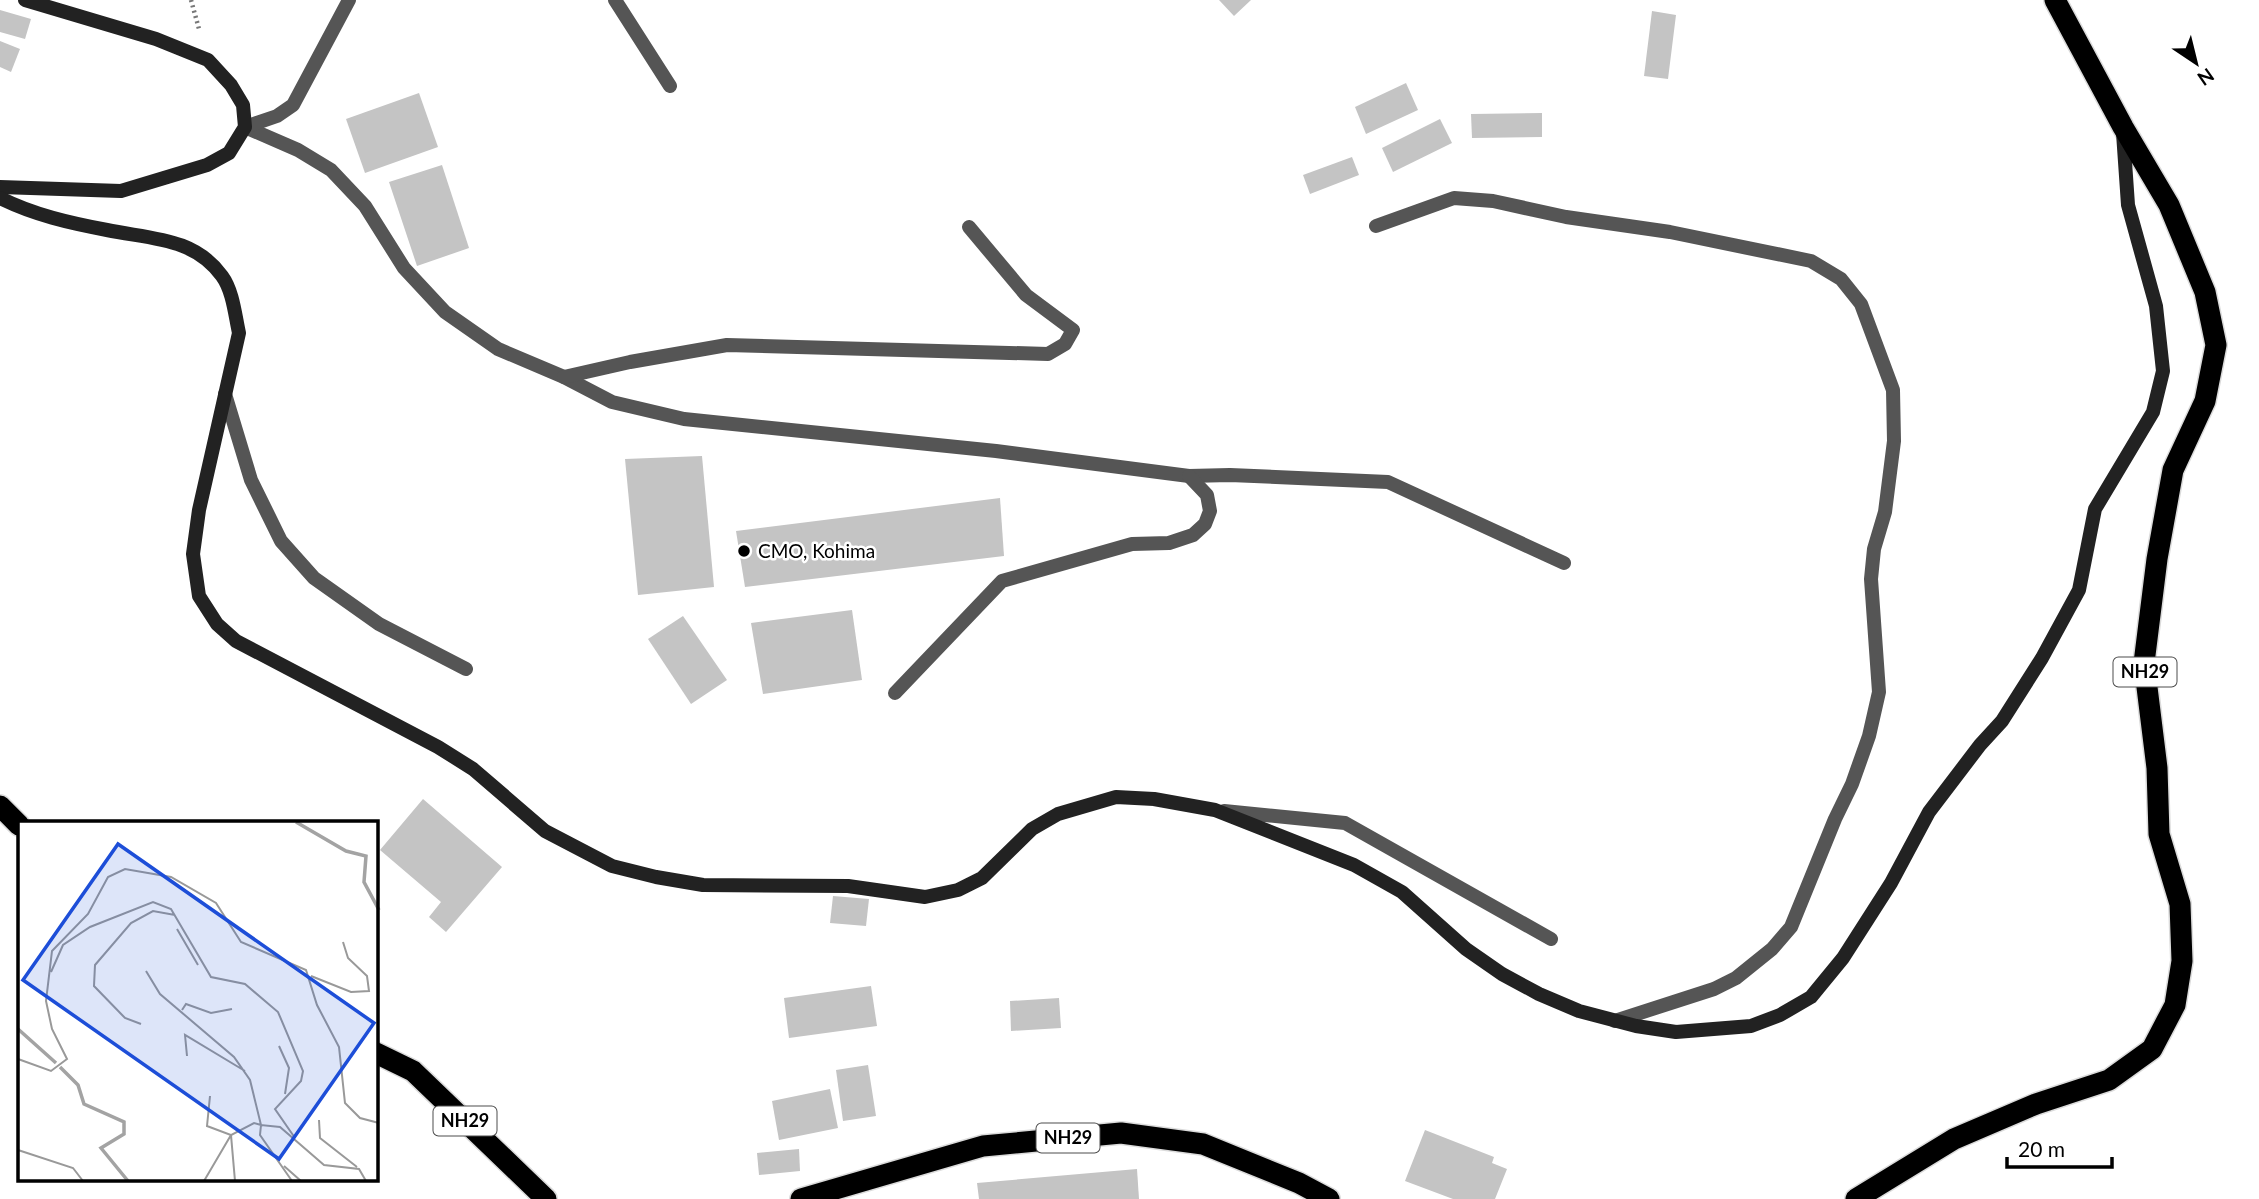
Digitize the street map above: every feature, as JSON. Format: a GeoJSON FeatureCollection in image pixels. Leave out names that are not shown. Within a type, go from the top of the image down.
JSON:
{"type":"FeatureCollection","features":[{"type":"Feature","properties":{"kind":"highway","name":"NH29"},"geometry":{"type":"LineString","coordinates":[[1856,1199],[1954,1139],[2036,1104],[2109,1080],[2152,1049],[2175,1005],[2182,961],[2180,904],[2160,834],[2157,768],[2144,663],[2157,559],[2173,470],[2205,401],[2216,345],[2206,292],[2169,205],[2054,0]]}},
{"type":"Feature","properties":{"kind":"highway"},"geometry":{"type":"LineString","coordinates":[[0,806],[18,824]]}},
{"type":"Feature","properties":{"kind":"highway","name":"NH29"},"geometry":{"type":"LineString","coordinates":[[378,1054],[413,1072],[547,1199]]}},
{"type":"Feature","properties":{"kind":"highway","name":"NH29"},"geometry":{"type":"LineString","coordinates":[[802,1199],[983,1146],[1121,1133],[1203,1144],[1299,1182],[1329,1199]]}},
{"type":"Feature","properties":{"kind":"street"},"geometry":{"type":"LineString","coordinates":[[0,187],[121,191],[207,165],[229,153],[245,127],[243,105],[231,85],[208,60],[156,39],[25,0]]}},
{"type":"Feature","properties":{"kind":"street"},"geometry":{"type":"LineString","coordinates":[[245,127],[277,116],[293,105],[349,0]]}},
{"type":"Feature","properties":{"kind":"street"},"geometry":{"type":"LineString","coordinates":[[615,0],[670,86]]}},
{"type":"Feature","properties":{"kind":"street"},"geometry":{"type":"LineString","coordinates":[[245,127],[298,150],[331,170],[365,206],[404,268],[445,312],[498,349],[564,377],[612,402],[684,419],[996,451],[1189,476],[1230,475],[1388,482],[1564,563]]}},
{"type":"Feature","properties":{"kind":"street"},"geometry":{"type":"LineString","coordinates":[[1215,810],[1354,866],[1402,892],[1466,949],[1502,974],[1579,1011],[1615,1021],[1676,1032],[1751,1027],[1780,1015],[1811,997],[1843,958],[1891,883],[1929,812],[1980,745],[2002,721],[2042,658],[2079,590],[2095,509],[2153,412],[2163,371],[2156,306],[2128,205],[2123,127]]}},
{"type":"Feature","properties":{"kind":"street"},"geometry":{"type":"LineString","coordinates":[[0,198],[22,209],[61,220],[110,231],[155,237],[186,246],[210,262],[224,278],[239,332],[199,510],[193,554],[200,596],[218,624],[236,641],[438,747],[473,769],[545,831],[612,866],[704,885],[848,886],[925,897],[958,890],[982,878],[1032,829],[1058,814],[1116,797],[1154,799],[1215,810],[1345,823],[1551,939]]}},
{"type":"Feature","properties":{"kind":"street"},"geometry":{"type":"LineString","coordinates":[[1376,226],[1454,198],[1493,201],[1566,217],[1670,232],[1811,261],[1841,279],[1861,304],[1893,390],[1894,441],[1885,512],[1874,549],[1871,579],[1879,692],[1852,784],[1791,927],[1772,949],[1736,978],[1714,989],[1615,1021]]}},
{"type":"Feature","properties":{"kind":"street"},"geometry":{"type":"LineString","coordinates":[[564,377],[727,345],[1048,354],[1065,344],[1073,330],[1026,295],[969,227]]}},
{"type":"Feature","properties":{"kind":"street"},"geometry":{"type":"LineString","coordinates":[[225,394],[251,480],[281,541],[314,578],[379,624],[466,669]]}},
{"type":"Feature","properties":{"kind":"street"},"geometry":{"type":"LineString","coordinates":[[895,693],[1002,581],[1132,544],[1169,543],[1193,535],[1205,524],[1210,511],[1207,495],[1189,476]]}},
{"type":"Feature","properties":{"kind":"building"},"geometry":{"type":"Polygon","coordinates":[[[1219,0],[1251,0],[1234,16],[1219,0]]]}},
{"type":"Feature","properties":{"kind":"building"},"geometry":{"type":"Polygon","coordinates":[[[0,10],[31,19],[25,39],[0,32],[0,10]]]}},
{"type":"Feature","properties":{"kind":"building"},"geometry":{"type":"Polygon","coordinates":[[[1652,11],[1676,15],[1668,79],[1644,76],[1652,11]]]}},
{"type":"Feature","properties":{"kind":"building"},"geometry":{"type":"Polygon","coordinates":[[[0,41],[20,49],[11,72],[0,67],[0,41]]]}},
{"type":"Feature","properties":{"kind":"building"},"geometry":{"type":"Polygon","coordinates":[[[1406,83],[1418,110],[1366,134],[1355,107],[1406,83]]]}},
{"type":"Feature","properties":{"kind":"building"},"geometry":{"type":"Polygon","coordinates":[[[419,93],[438,147],[365,173],[346,119],[419,93]]]}},
{"type":"Feature","properties":{"kind":"building"},"geometry":{"type":"Polygon","coordinates":[[[1542,113],[1542,137],[1472,138],[1471,114],[1542,113]]]}},
{"type":"Feature","properties":{"kind":"building"},"geometry":{"type":"Polygon","coordinates":[[[1440,119],[1452,143],[1393,172],[1382,148],[1440,119]]]}},
{"type":"Feature","properties":{"kind":"building"},"geometry":{"type":"Polygon","coordinates":[[[1352,157],[1359,175],[1310,194],[1303,175],[1352,157]]]}},
{"type":"Feature","properties":{"kind":"building"},"geometry":{"type":"Polygon","coordinates":[[[442,165],[469,248],[417,266],[389,182],[442,165]]]}},
{"type":"Feature","properties":{"kind":"building"},"geometry":{"type":"Polygon","coordinates":[[[702,456],[714,587],[638,595],[625,459],[702,456]]]}},
{"type":"Feature","properties":{"kind":"building"},"geometry":{"type":"Polygon","coordinates":[[[1000,498],[1004,556],[745,587],[736,531],[1000,498]]]}},
{"type":"Feature","properties":{"kind":"building"},"geometry":{"type":"Polygon","coordinates":[[[852,610],[862,680],[763,694],[751,623],[852,610]]]}},
{"type":"Feature","properties":{"kind":"building"},"geometry":{"type":"Polygon","coordinates":[[[683,616],[727,680],[691,704],[648,639],[683,616]]]}},
{"type":"Feature","properties":{"kind":"building"},"geometry":{"type":"Polygon","coordinates":[[[423,799],[502,867],[446,932],[429,917],[441,902],[380,850],[423,799]]]}},
{"type":"Feature","properties":{"kind":"building"},"geometry":{"type":"Polygon","coordinates":[[[833,896],[869,899],[866,926],[830,923],[833,896]]]}},
{"type":"Feature","properties":{"kind":"building"},"geometry":{"type":"Polygon","coordinates":[[[871,986],[877,1026],[789,1038],[784,998],[871,986]]]}},
{"type":"Feature","properties":{"kind":"building"},"geometry":{"type":"Polygon","coordinates":[[[1059,998],[1061,1028],[1011,1031],[1010,1001],[1059,998]]]}},
{"type":"Feature","properties":{"kind":"building"},"geometry":{"type":"Polygon","coordinates":[[[868,1065],[876,1116],[843,1121],[836,1070],[868,1065]]]}},
{"type":"Feature","properties":{"kind":"building"},"geometry":{"type":"Polygon","coordinates":[[[830,1089],[838,1128],[779,1140],[772,1101],[830,1089]]]}},
{"type":"Feature","properties":{"kind":"building"},"geometry":{"type":"Polygon","coordinates":[[[1425,1130],[1494,1157],[1492,1163],[1507,1169],[1495,1199],[1453,1199],[1405,1181],[1425,1130]]]}},
{"type":"Feature","properties":{"kind":"building"},"geometry":{"type":"Polygon","coordinates":[[[799,1149],[800,1171],[759,1175],[757,1153],[799,1149]]]}},
{"type":"Feature","properties":{"kind":"building"},"geometry":{"type":"Polygon","coordinates":[[[1137,1169],[1139,1199],[979,1199],[977,1183],[1137,1169]]]}},
{"type":"Feature","properties":{"kind":"place","name":"CMO, Kohima"},"geometry":{"type":"Point","coordinates":[744,551]}}]}
